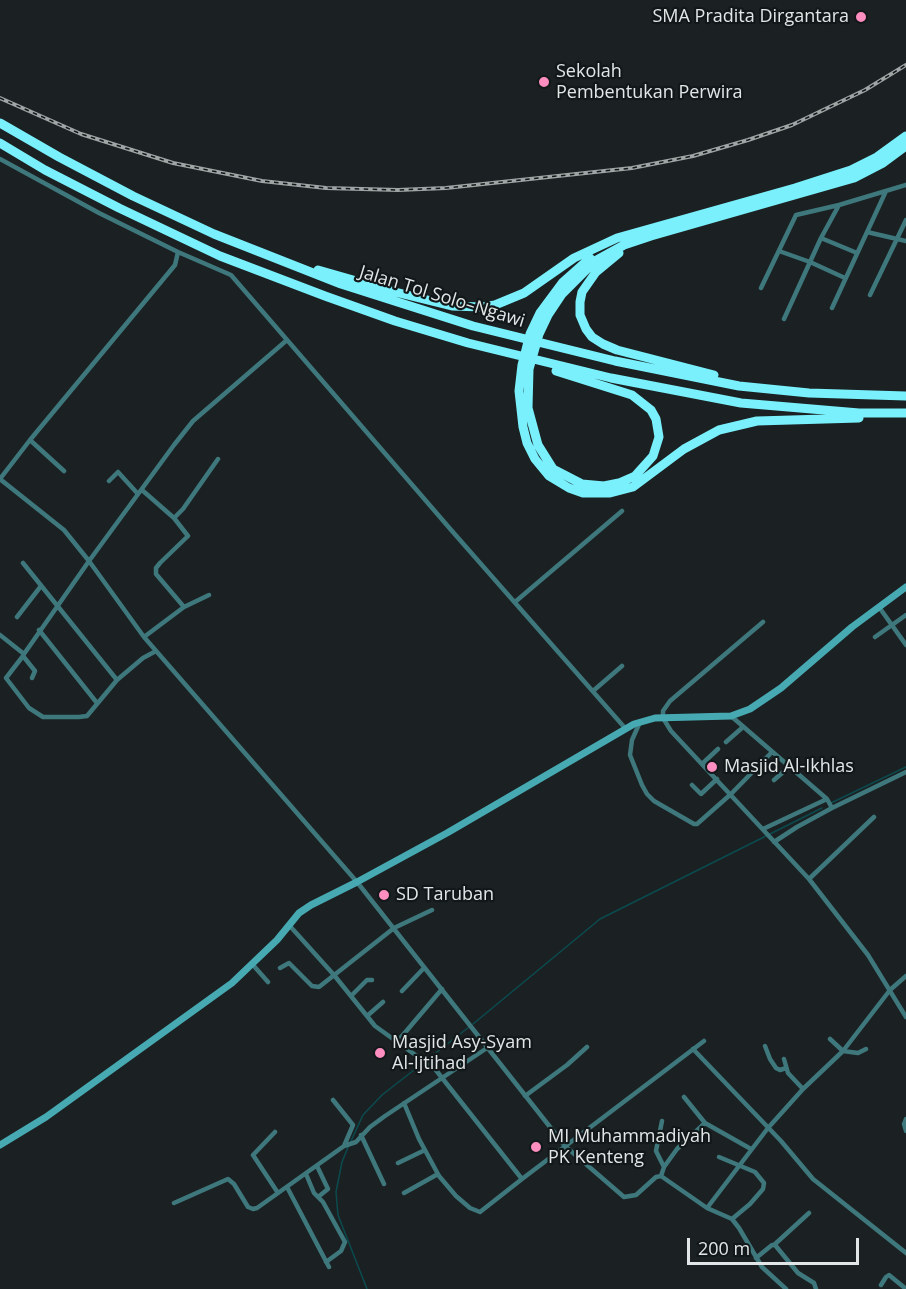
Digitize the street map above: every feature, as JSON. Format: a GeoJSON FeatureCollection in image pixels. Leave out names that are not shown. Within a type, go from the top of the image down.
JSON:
{"type":"FeatureCollection","features":[{"type":"Feature","properties":{"kind":"highway","name":"Jalan Tol Solo–Ngawi"},"geometry":{"type":"LineString","coordinates":[[0,123],[59,158],[214,234],[341,284],[473,326],[615,362],[739,386],[809,393],[906,396]]}},
{"type":"Feature","properties":{"kind":"highway"},"geometry":{"type":"LineString","coordinates":[[906,136],[877,157],[851,170],[616,242],[588,259],[563,282],[544,314],[519,406],[527,443],[549,476],[569,488],[598,495],[633,487],[701,438],[738,424],[786,418],[850,418],[906,413]]}},
{"type":"Feature","properties":{"kind":"highway","name":"Jalan Tol Solo–Ngawi"},"geometry":{"type":"LineString","coordinates":[[0,143],[45,170],[119,208],[220,255],[335,300],[468,343],[611,378],[741,403],[804,410],[906,413]]}},
{"type":"Feature","properties":{"kind":"highway"},"geometry":{"type":"LineString","coordinates":[[255,251],[394,292],[452,306],[482,307],[510,300],[524,293],[574,258],[617,238],[647,233],[854,178],[883,163],[906,146]]}},
{"type":"Feature","properties":{"kind":"highway"},"geometry":{"type":"LineString","coordinates":[[647,233],[596,272],[582,292],[580,315],[592,337],[617,350],[700,372],[809,393]]}},
{"type":"Feature","properties":{"kind":"highway"},"geometry":{"type":"LineString","coordinates":[[468,343],[632,395],[651,410],[656,419],[659,437],[653,456],[641,471],[619,483],[592,486],[572,480],[553,469],[538,446],[523,391]]}},
{"type":"Feature","properties":{"kind":"main road"},"geometry":{"type":"LineString","coordinates":[[0,1145],[43,1119],[232,983],[254,965],[306,908],[447,833],[625,728],[640,722],[663,718],[731,716],[750,709],[781,688],[852,627],[906,587]]}},
{"type":"Feature","properties":{"kind":"street"},"geometry":{"type":"LineString","coordinates":[[0,159],[178,252],[231,275],[625,728]]}},
{"type":"Feature","properties":{"kind":"street"},"geometry":{"type":"LineString","coordinates":[[761,288],[796,215],[906,185]]}},
{"type":"Feature","properties":{"kind":"street"},"geometry":{"type":"LineString","coordinates":[[832,308],[886,191]]}},
{"type":"Feature","properties":{"kind":"street"},"geometry":{"type":"LineString","coordinates":[[784,320],[821,238],[839,205]]}},
{"type":"Feature","properties":{"kind":"street"},"geometry":{"type":"LineString","coordinates":[[870,295],[906,220]]}},
{"type":"Feature","properties":{"kind":"street"},"geometry":{"type":"LineString","coordinates":[[867,232],[906,241]]}},
{"type":"Feature","properties":{"kind":"street"},"geometry":{"type":"LineString","coordinates":[[821,238],[857,253]]}},
{"type":"Feature","properties":{"kind":"street"},"geometry":{"type":"LineString","coordinates":[[779,251],[845,278]]}},
{"type":"Feature","properties":{"kind":"street"},"geometry":{"type":"LineString","coordinates":[[178,252],[174,265],[0,479],[60,526],[89,561],[144,637],[357,882],[565,1146],[624,1197],[636,1195],[656,1177],[661,1176]]}},
{"type":"Feature","properties":{"kind":"street"},"geometry":{"type":"LineString","coordinates":[[156,651],[143,658],[117,680],[92,711],[84,717],[39,716],[29,708],[6,680],[7,674],[191,424],[287,340]]}},
{"type":"Feature","properties":{"kind":"street"},"geometry":{"type":"LineString","coordinates":[[30,440],[64,471]]}},
{"type":"Feature","properties":{"kind":"street"},"geometry":{"type":"LineString","coordinates":[[174,518],[218,459]]}},
{"type":"Feature","properties":{"kind":"street"},"geometry":{"type":"LineString","coordinates":[[109,481],[118,472],[174,518],[188,536],[160,563],[155,571],[183,607]]}},
{"type":"Feature","properties":{"kind":"street"},"geometry":{"type":"LineString","coordinates":[[515,602],[622,511]]}},
{"type":"Feature","properties":{"kind":"street"},"geometry":{"type":"LineString","coordinates":[[23,563],[117,680]]}},
{"type":"Feature","properties":{"kind":"street"},"geometry":{"type":"LineString","coordinates":[[17,618],[41,586]]}},
{"type":"Feature","properties":{"kind":"street"},"geometry":{"type":"LineString","coordinates":[[144,637],[183,607],[209,595]]}},
{"type":"Feature","properties":{"kind":"street"},"geometry":{"type":"LineString","coordinates":[[879,607],[906,645]]}},
{"type":"Feature","properties":{"kind":"street"},"geometry":{"type":"LineString","coordinates":[[875,638],[906,615]]}},
{"type":"Feature","properties":{"kind":"street"},"geometry":{"type":"LineString","coordinates":[[763,622],[670,701],[663,711],[663,718],[671,730],[809,879],[868,955],[906,1017]]}},
{"type":"Feature","properties":{"kind":"street"},"geometry":{"type":"LineString","coordinates":[[39,630],[97,703]]}},
{"type":"Feature","properties":{"kind":"street"},"geometry":{"type":"LineString","coordinates":[[0,635],[23,655],[35,670],[32,678]]}},
{"type":"Feature","properties":{"kind":"street"},"geometry":{"type":"LineString","coordinates":[[593,691],[622,666]]}},
{"type":"Feature","properties":{"kind":"street"},"geometry":{"type":"LineString","coordinates":[[731,716],[830,803]]}},
{"type":"Feature","properties":{"kind":"street"},"geometry":{"type":"LineString","coordinates":[[640,722],[632,740],[630,755],[642,785],[654,801],[694,824],[697,824],[730,794],[772,752]]}},
{"type":"Feature","properties":{"kind":"street"},"geometry":{"type":"LineString","coordinates":[[726,742],[742,727]]}},
{"type":"Feature","properties":{"kind":"street"},"geometry":{"type":"LineString","coordinates":[[702,764],[718,749]]}},
{"type":"Feature","properties":{"kind":"street"},"geometry":{"type":"LineString","coordinates":[[774,780],[789,767]]}},
{"type":"Feature","properties":{"kind":"street"},"geometry":{"type":"LineString","coordinates":[[764,830],[906,772]]}},
{"type":"Feature","properties":{"kind":"street"},"geometry":{"type":"LineString","coordinates":[[692,784],[701,794],[717,779]]}},
{"type":"Feature","properties":{"kind":"street"},"geometry":{"type":"LineString","coordinates":[[774,842],[830,803]]}},
{"type":"Feature","properties":{"kind":"street"},"geometry":{"type":"LineString","coordinates":[[809,879],[874,818]]}},
{"type":"Feature","properties":{"kind":"street"},"geometry":{"type":"LineString","coordinates":[[280,968],[289,963],[315,987],[394,928],[432,910]]}},
{"type":"Feature","properties":{"kind":"street"},"geometry":{"type":"LineString","coordinates":[[289,926],[334,975],[375,1026],[423,1059],[442,1077],[522,1179]]}},
{"type":"Feature","properties":{"kind":"street"},"geometry":{"type":"LineString","coordinates":[[254,965],[268,982]]}},
{"type":"Feature","properties":{"kind":"street"},"geometry":{"type":"LineString","coordinates":[[402,992],[424,968]]}},
{"type":"Feature","properties":{"kind":"street"},"geometry":{"type":"LineString","coordinates":[[707,1208],[768,1128],[803,1089],[843,1051],[890,990],[906,976]]}},
{"type":"Feature","properties":{"kind":"street"},"geometry":{"type":"LineString","coordinates":[[351,996],[367,980],[372,980]]}},
{"type":"Feature","properties":{"kind":"street"},"geometry":{"type":"LineString","coordinates":[[397,1042],[442,989]]}},
{"type":"Feature","properties":{"kind":"street"},"geometry":{"type":"LineString","coordinates":[[368,1016],[383,1002]]}},
{"type":"Feature","properties":{"kind":"street"},"geometry":{"type":"LineString","coordinates":[[830,1039],[843,1051],[858,1053],[866,1049]]}},
{"type":"Feature","properties":{"kind":"street"},"geometry":{"type":"LineString","coordinates":[[405,1103],[438,1174],[456,1196],[470,1208],[479,1212],[704,1041]]}},
{"type":"Feature","properties":{"kind":"street"},"geometry":{"type":"LineString","coordinates":[[765,1046],[776,1068],[780,1070],[786,1068]]}},
{"type":"Feature","properties":{"kind":"street"},"geometry":{"type":"LineString","coordinates":[[525,1096],[587,1047]]}},
{"type":"Feature","properties":{"kind":"street"},"geometry":{"type":"LineString","coordinates":[[174,1203],[228,1179],[251,1209],[257,1208],[348,1144],[356,1142],[370,1127],[442,1077],[488,1048]]}},
{"type":"Feature","properties":{"kind":"street"},"geometry":{"type":"LineString","coordinates":[[693,1049],[813,1179],[906,1253]]}},
{"type":"Feature","properties":{"kind":"street"},"geometry":{"type":"LineString","coordinates":[[784,1059],[786,1068],[803,1089]]}},
{"type":"Feature","properties":{"kind":"street"},"geometry":{"type":"LineString","coordinates":[[684,1097],[705,1123],[751,1149]]}},
{"type":"Feature","properties":{"kind":"street"},"geometry":{"type":"LineString","coordinates":[[333,1100],[353,1125],[348,1144]]}},
{"type":"Feature","properties":{"kind":"street"},"geometry":{"type":"LineString","coordinates":[[906,1119],[904,1124],[906,1131]]}},
{"type":"Feature","properties":{"kind":"street"},"geometry":{"type":"LineString","coordinates":[[662,1121],[656,1151],[664,1167]]}},
{"type":"Feature","properties":{"kind":"street"},"geometry":{"type":"LineString","coordinates":[[661,1176],[664,1167],[685,1140],[705,1123]]}},
{"type":"Feature","properties":{"kind":"street"},"geometry":{"type":"LineString","coordinates":[[275,1132],[253,1155],[278,1192]]}},
{"type":"Feature","properties":{"kind":"street"},"geometry":{"type":"LineString","coordinates":[[361,1136],[384,1184]]}},
{"type":"Feature","properties":{"kind":"street"},"geometry":{"type":"LineString","coordinates":[[398,1163],[425,1150]]}},
{"type":"Feature","properties":{"kind":"street"},"geometry":{"type":"LineString","coordinates":[[719,1157],[763,1179],[764,1186],[750,1204],[732,1220]]}},
{"type":"Feature","properties":{"kind":"street"},"geometry":{"type":"LineString","coordinates":[[317,1166],[328,1189],[318,1197]]}},
{"type":"Feature","properties":{"kind":"street"},"geometry":{"type":"LineString","coordinates":[[306,1174],[345,1242],[341,1251],[326,1262]]}},
{"type":"Feature","properties":{"kind":"street"},"geometry":{"type":"LineString","coordinates":[[404,1192],[438,1174]]}},
{"type":"Feature","properties":{"kind":"street"},"geometry":{"type":"LineString","coordinates":[[661,1176],[707,1208],[732,1220],[766,1271],[786,1289]]}},
{"type":"Feature","properties":{"kind":"street"},"geometry":{"type":"LineString","coordinates":[[287,1187],[329,1268]]}},
{"type":"Feature","properties":{"kind":"street"},"geometry":{"type":"LineString","coordinates":[[756,1258],[774,1245],[808,1213]]}},
{"type":"Feature","properties":{"kind":"street"},"geometry":{"type":"LineString","coordinates":[[774,1245],[798,1273],[815,1284],[816,1289]]}},
{"type":"Feature","properties":{"kind":"street"},"geometry":{"type":"LineString","coordinates":[[880,1285],[890,1275],[906,1289]]}},
{"type":"Feature","properties":{"kind":"waterway"},"geometry":{"type":"LineString","coordinates":[[831,803],[906,767]]}},
{"type":"Feature","properties":{"kind":"waterway"},"geometry":{"type":"LineString","coordinates":[[473,1024],[600,919],[822,808]]}},
{"type":"Feature","properties":{"kind":"waterway"},"geometry":{"type":"LineString","coordinates":[[351,1141],[363,1115],[382,1095],[469,1027]]}},
{"type":"Feature","properties":{"kind":"waterway"},"geometry":{"type":"LineString","coordinates":[[349,1145],[342,1162],[336,1192],[338,1215],[367,1289]]}},
{"type":"Feature","properties":{"kind":"railway"},"geometry":{"type":"LineString","coordinates":[[0,98],[81,134],[173,163],[262,181],[326,188],[398,190],[446,188],[632,168],[693,156],[792,125],[865,90],[906,65]]}},
{"type":"Feature","properties":{"kind":"place","name":"SMA Pradita Dirgantara"},"geometry":{"type":"Point","coordinates":[861,17]}},
{"type":"Feature","properties":{"kind":"place","name":"Sekolah Pembentukan Perwira"},"geometry":{"type":"Point","coordinates":[544,82]}},
{"type":"Feature","properties":{"kind":"place","name":"Masjid Al-Ikhlas"},"geometry":{"type":"Point","coordinates":[712,767]}},
{"type":"Feature","properties":{"kind":"place","name":"SD Taruban"},"geometry":{"type":"Point","coordinates":[384,895]}},
{"type":"Feature","properties":{"kind":"place","name":"Masjid Asy-Syam Al-Ijtihad"},"geometry":{"type":"Point","coordinates":[380,1053]}},
{"type":"Feature","properties":{"kind":"place","name":"MI Muhammadiyah PK Kenteng"},"geometry":{"type":"Point","coordinates":[536,1147]}}]}
